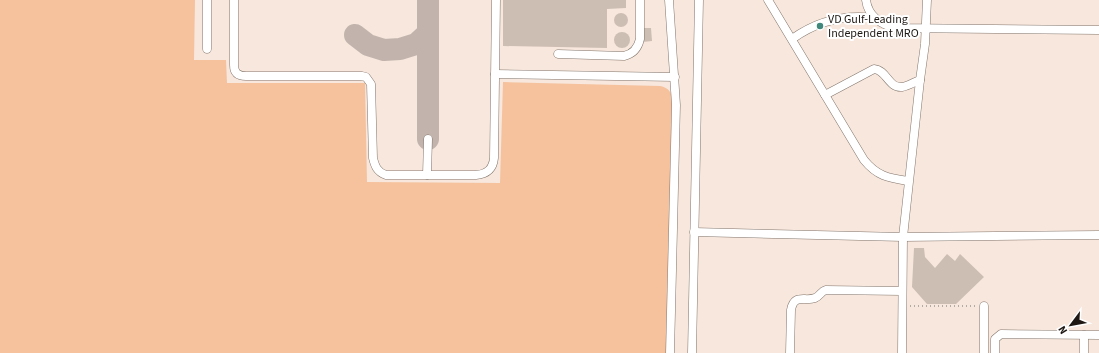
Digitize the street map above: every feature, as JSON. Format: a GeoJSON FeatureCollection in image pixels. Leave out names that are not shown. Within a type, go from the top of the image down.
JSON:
{"type":"FeatureCollection","features":[{"type":"Feature","properties":{"kind":"lane"},"geometry":{"type":"LineString","coordinates":[[207,0],[207,49]]}},
{"type":"Feature","properties":{"kind":"lane"},"geometry":{"type":"LineString","coordinates":[[234,0],[234,65],[236,72],[239,75],[366,77],[372,88],[373,158],[379,172],[386,175],[481,175],[489,171],[492,167],[494,158],[496,0]]}},
{"type":"Feature","properties":{"kind":"lane"},"geometry":{"type":"LineString","coordinates":[[558,54],[624,56],[633,52],[639,44],[640,39],[640,0]]}},
{"type":"Feature","properties":{"kind":"lane"},"geometry":{"type":"LineString","coordinates":[[669,0],[676,109],[670,353]]}},
{"type":"Feature","properties":{"kind":"lane"},"geometry":{"type":"LineString","coordinates":[[692,353],[699,0]]}},
{"type":"Feature","properties":{"kind":"lane"},"geometry":{"type":"LineString","coordinates":[[768,0],[864,160],[870,167],[884,177],[908,182]]}},
{"type":"Feature","properties":{"kind":"lane"},"geometry":{"type":"LineString","coordinates":[[866,0],[869,11],[874,18],[884,24],[896,28],[1099,30]]}},
{"type":"Feature","properties":{"kind":"lane"},"geometry":{"type":"LineString","coordinates":[[902,353],[903,237],[908,182],[927,28],[928,0]]}},
{"type":"Feature","properties":{"kind":"lane"},"geometry":{"type":"LineString","coordinates":[[792,39],[810,27],[831,20],[852,16],[874,18]]}},
{"type":"Feature","properties":{"kind":"lane"},"geometry":{"type":"LineString","coordinates":[[825,95],[874,70],[882,71],[892,84],[896,86],[904,86],[920,80]]}},
{"type":"Feature","properties":{"kind":"lane"},"geometry":{"type":"LineString","coordinates":[[496,74],[675,77]]}},
{"type":"Feature","properties":{"kind":"lane"},"geometry":{"type":"LineString","coordinates":[[427,175],[428,139]]}},
{"type":"Feature","properties":{"kind":"lane"},"geometry":{"type":"LineString","coordinates":[[694,232],[903,237],[1099,235]]}},
{"type":"Feature","properties":{"kind":"lane"},"geometry":{"type":"LineString","coordinates":[[790,353],[791,310],[792,306],[798,300],[815,298],[822,291],[826,290],[902,291]]}},
{"type":"Feature","properties":{"kind":"lane"},"geometry":{"type":"LineString","coordinates":[[984,306],[984,353]]}},
{"type":"Feature","properties":{"kind":"lane"},"geometry":{"type":"LineString","coordinates":[[995,353],[995,338],[1002,334],[1099,335]]}},
{"type":"Feature","properties":{"kind":"lane"},"geometry":{"type":"LineString","coordinates":[[1084,335],[1084,353]]}},
{"type":"Feature","properties":{"kind":"path"},"geometry":{"type":"LineString","coordinates":[[902,306],[984,306]]}},
{"type":"Feature","properties":{"kind":"shaded area"},"geometry":{"type":"Polygon","coordinates":[[[0,0],[195,0],[194,60],[226,60],[227,83],[365,83],[367,182],[500,183],[503,82],[660,86],[666,88],[671,93],[672,101],[666,353],[0,353],[0,0]]]}},
{"type":"Feature","properties":{"kind":"building"},"geometry":{"type":"Polygon","coordinates":[[[503,0],[626,0],[626,8],[607,9],[607,48],[503,46],[503,0]]]}},
{"type":"Feature","properties":{"kind":"building"},"geometry":{"type":"Polygon","coordinates":[[[621,13],[626,15],[628,20],[626,25],[621,27],[616,25],[614,20],[616,15],[621,13]]]}},
{"type":"Feature","properties":{"kind":"building"},"geometry":{"type":"Polygon","coordinates":[[[643,28],[651,28],[652,41],[643,42],[643,28]]]}},
{"type":"Feature","properties":{"kind":"building"},"geometry":{"type":"Polygon","coordinates":[[[622,32],[629,37],[630,40],[625,47],[622,48],[615,43],[614,40],[619,33],[622,32]]]}},
{"type":"Feature","properties":{"kind":"building"},"geometry":{"type":"Polygon","coordinates":[[[914,248],[924,248],[925,257],[935,268],[947,254],[955,261],[960,254],[984,277],[956,304],[927,304],[912,287],[914,248]]]}},
{"type":"Feature","properties":{"kind":"taxiway"},"geometry":{"type":"LineString","coordinates":[[428,0],[428,139]]}},
{"type":"Feature","properties":{"kind":"taxiway"},"geometry":{"type":"LineString","coordinates":[[355,35],[368,45],[384,50],[400,49],[416,44],[428,33]]}},
{"type":"Feature","properties":{"kind":"place","name":"VD Gulf-Leading Independent MRO"},"geometry":{"type":"Point","coordinates":[820,26]}}]}
